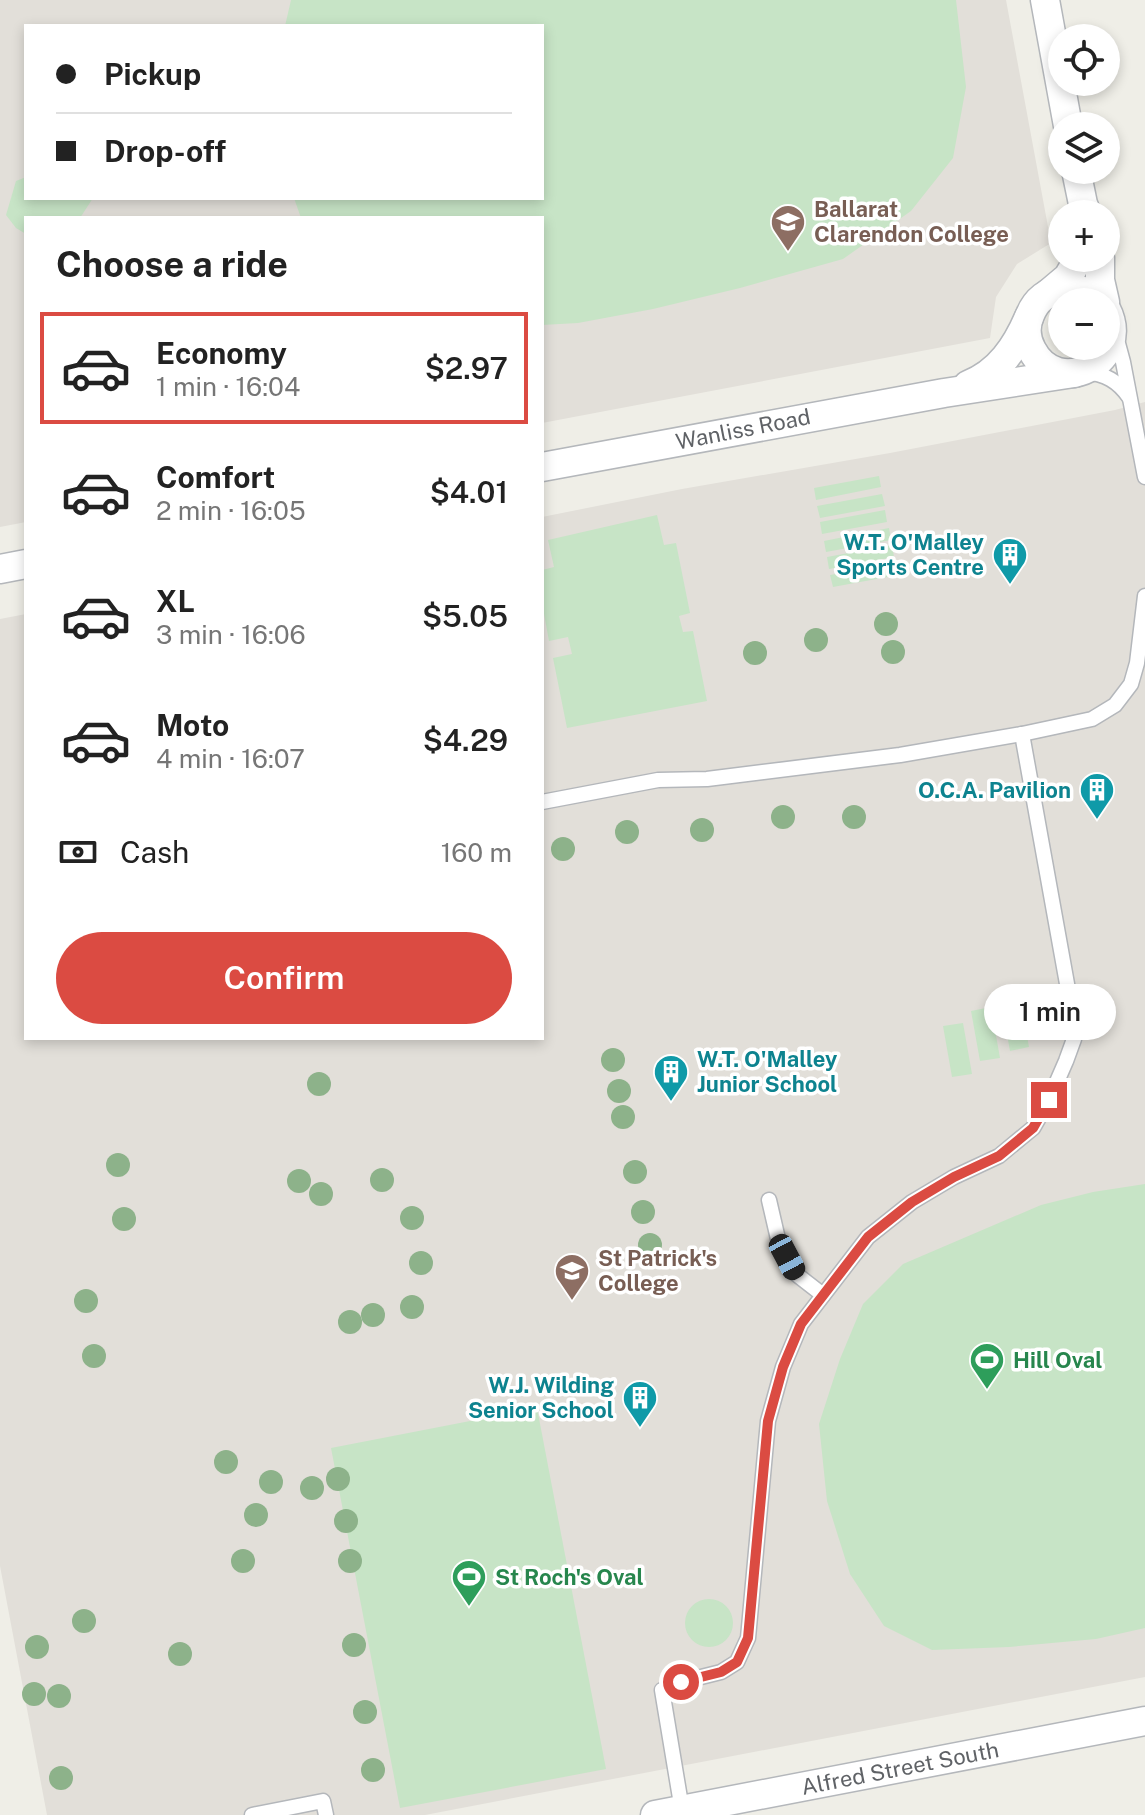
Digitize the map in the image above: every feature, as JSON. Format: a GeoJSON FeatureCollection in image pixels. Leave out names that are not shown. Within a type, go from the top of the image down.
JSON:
{"type":"FeatureCollection","features":[{"type":"Feature","properties":{"kind":"street"},"geometry":{"type":"LineString","coordinates":[[1045,0],[1065,112]]}},
{"type":"Feature","properties":{"kind":"street"},"geometry":{"type":"LineString","coordinates":[[1055,288],[1071,272]]}},
{"type":"Feature","properties":{"kind":"street"},"geometry":{"type":"LineString","coordinates":[[1048,294],[1029,316],[1027,332],[1034,354],[1044,365],[1058,372],[1078,372],[1100,360]]}},
{"type":"Feature","properties":{"kind":"street","name":"Wanliss Road"},"geometry":{"type":"LineString","coordinates":[[944,393],[971,384],[996,369],[1022,333],[1029,316]]}},
{"type":"Feature","properties":{"kind":"street","name":"Wanliss Road"},"geometry":{"type":"LineString","coordinates":[[544,467],[944,393],[1078,372]]}},
{"type":"Feature","properties":{"kind":"street"},"geometry":{"type":"LineString","coordinates":[[0,569],[24,564]]}},
{"type":"Feature","properties":{"kind":"street","name":"Alfred Street South"},"geometry":{"type":"LineString","coordinates":[[668,1812],[1145,1721]]}},
{"type":"Feature","properties":{"kind":"lane"},"geometry":{"type":"LineString","coordinates":[[1120,352],[1145,477]]}},
{"type":"Feature","properties":{"kind":"lane"},"geometry":{"type":"LineString","coordinates":[[1078,372],[1100,374],[1118,383],[1129,396],[1131,405]]}},
{"type":"Feature","properties":{"kind":"lane"},"geometry":{"type":"LineString","coordinates":[[544,802],[658,780],[707,779],[884,757],[1092,719],[1119,700],[1135,673],[1145,596]]}},
{"type":"Feature","properties":{"kind":"lane"},"geometry":{"type":"LineString","coordinates":[[668,1812],[662,1690],[721,1672],[737,1662],[748,1638],[768,1421],[783,1367],[801,1324],[868,1237],[912,1202],[954,1177],[999,1156],[1033,1128],[1049,1100],[1074,1039],[1073,1017],[1022,734]]}},
{"type":"Feature","properties":{"kind":"lane"},"geometry":{"type":"LineString","coordinates":[[769,1200],[778,1239],[796,1274],[823,1295]]}},
{"type":"Feature","properties":{"kind":"lane"},"geometry":{"type":"LineString","coordinates":[[252,1815],[323,1801],[326,1815]]}},
{"type":"Feature","properties":{"kind":"shaded area","name":"Ballarat Clarendon College"},"geometry":{"type":"Polygon","coordinates":[[[0,0],[1006,0],[1048,227],[1048,245],[1017,264],[996,297],[990,338],[544,423],[544,216],[24,216],[24,522],[0,527],[0,0]]]}},
{"type":"Feature","properties":{"kind":"shaded area","name":"St Patrick's College"},"geometry":{"type":"Polygon","coordinates":[[[1145,402],[1145,1677],[425,1815],[47,1815],[0,1566],[0,619],[24,614],[24,1040],[544,1040],[544,517],[1145,402]]]}},
{"type":"Feature","properties":{"kind":"green space"},"geometry":{"type":"Polygon","coordinates":[[[291,0],[956,0],[966,87],[953,158],[911,211],[843,259],[653,309],[578,323],[544,325],[544,216],[300,216],[295,200],[544,200],[544,24],[285,24],[291,0]]]}},
{"type":"Feature","properties":{"kind":"green space"},"geometry":{"type":"Polygon","coordinates":[[[24,178],[24,200],[92,200],[81,216],[24,216],[24,233],[6,215],[16,181],[24,178]]]}},
{"type":"Feature","properties":{"kind":"green space"},"geometry":{"type":"Polygon","coordinates":[[[879,476],[881,487],[816,500],[814,488],[879,476]]]}},
{"type":"Feature","properties":{"kind":"green space"},"geometry":{"type":"Polygon","coordinates":[[[882,494],[885,506],[820,518],[817,506],[882,494]]]}},
{"type":"Feature","properties":{"kind":"green space"},"geometry":{"type":"Polygon","coordinates":[[[885,510],[887,522],[822,534],[820,522],[885,510]]]}},
{"type":"Feature","properties":{"kind":"green space"},"geometry":{"type":"Polygon","coordinates":[[[657,515],[664,545],[676,543],[690,613],[679,616],[683,632],[693,631],[707,701],[567,728],[553,658],[572,654],[568,637],[549,641],[544,614],[544,570],[554,567],[548,540],[657,515]]]}},
{"type":"Feature","properties":{"kind":"green space"},"geometry":{"type":"Polygon","coordinates":[[[889,528],[891,540],[826,552],[824,541],[889,528]]]}},
{"type":"Feature","properties":{"kind":"green space"},"geometry":{"type":"Polygon","coordinates":[[[892,545],[894,557],[829,569],[827,557],[892,545]]]}},
{"type":"Feature","properties":{"kind":"green space"},"geometry":{"type":"Polygon","coordinates":[[[895,563],[898,575],[833,587],[830,575],[895,563]]]}},
{"type":"Feature","properties":{"kind":"green space"},"geometry":{"type":"Polygon","coordinates":[[[1020,997],[1029,1047],[1010,1051],[1001,1001],[1020,997]]]}},
{"type":"Feature","properties":{"kind":"green space"},"geometry":{"type":"Polygon","coordinates":[[[991,1007],[1000,1058],[980,1061],[971,1011],[991,1007]]]}},
{"type":"Feature","properties":{"kind":"green space"},"geometry":{"type":"Polygon","coordinates":[[[963,1023],[972,1074],[952,1077],[943,1026],[963,1023]]]}},
{"type":"Feature","properties":{"kind":"green space","name":"Hill Oval"},"geometry":{"type":"Polygon","coordinates":[[[1145,1184],[1145,1628],[1096,1639],[932,1650],[884,1626],[850,1574],[827,1501],[819,1424],[840,1359],[863,1304],[903,1264],[1041,1205],[1093,1192],[1145,1184]]]}},
{"type":"Feature","properties":{"kind":"green space","name":"St Roch's Oval"},"geometry":{"type":"Polygon","coordinates":[[[537,1408],[606,1769],[400,1808],[331,1448],[537,1408]]]}},
{"type":"Feature","properties":{"kind":"green space"},"geometry":{"type":"Polygon","coordinates":[[[709,1599],[726,1606],[733,1623],[726,1640],[709,1647],[692,1640],[685,1623],[692,1606],[709,1599]]]}},
{"type":"Feature","properties":{"kind":"place","name":"Ballarat Clarendon College"},"geometry":{"type":"Point","coordinates":[788,253]}},
{"type":"Feature","properties":{"kind":"place","name":"W.T. O'Malley Sports Centre"},"geometry":{"type":"Point","coordinates":[1010,586]}},
{"type":"Feature","properties":{"kind":"place","name":"O.C.A. Pavilion"},"geometry":{"type":"Point","coordinates":[1097,821]}},
{"type":"Feature","properties":{"kind":"place","name":"W.T. O'Malley Junior School"},"geometry":{"type":"Point","coordinates":[671,1103]}},
{"type":"Feature","properties":{"kind":"place","name":"St Patrick's College"},"geometry":{"type":"Point","coordinates":[572,1302]}},
{"type":"Feature","properties":{"kind":"place","name":"Hill Oval"},"geometry":{"type":"Point","coordinates":[987,1391]}},
{"type":"Feature","properties":{"kind":"place","name":"W.J. Wilding Senior School"},"geometry":{"type":"Point","coordinates":[640,1429]}},
{"type":"Feature","properties":{"kind":"place","name":"St Roch's Oval"},"geometry":{"type":"Point","coordinates":[469,1608]}},
{"type":"Feature","properties":{"kind":"route"},"geometry":{"type":"LineString","coordinates":[[681,1682],[721,1672],[737,1662],[748,1638],[768,1421],[783,1367],[801,1324],[868,1237],[912,1202],[954,1177],[999,1156],[1033,1128],[1049,1100]]}}]}
